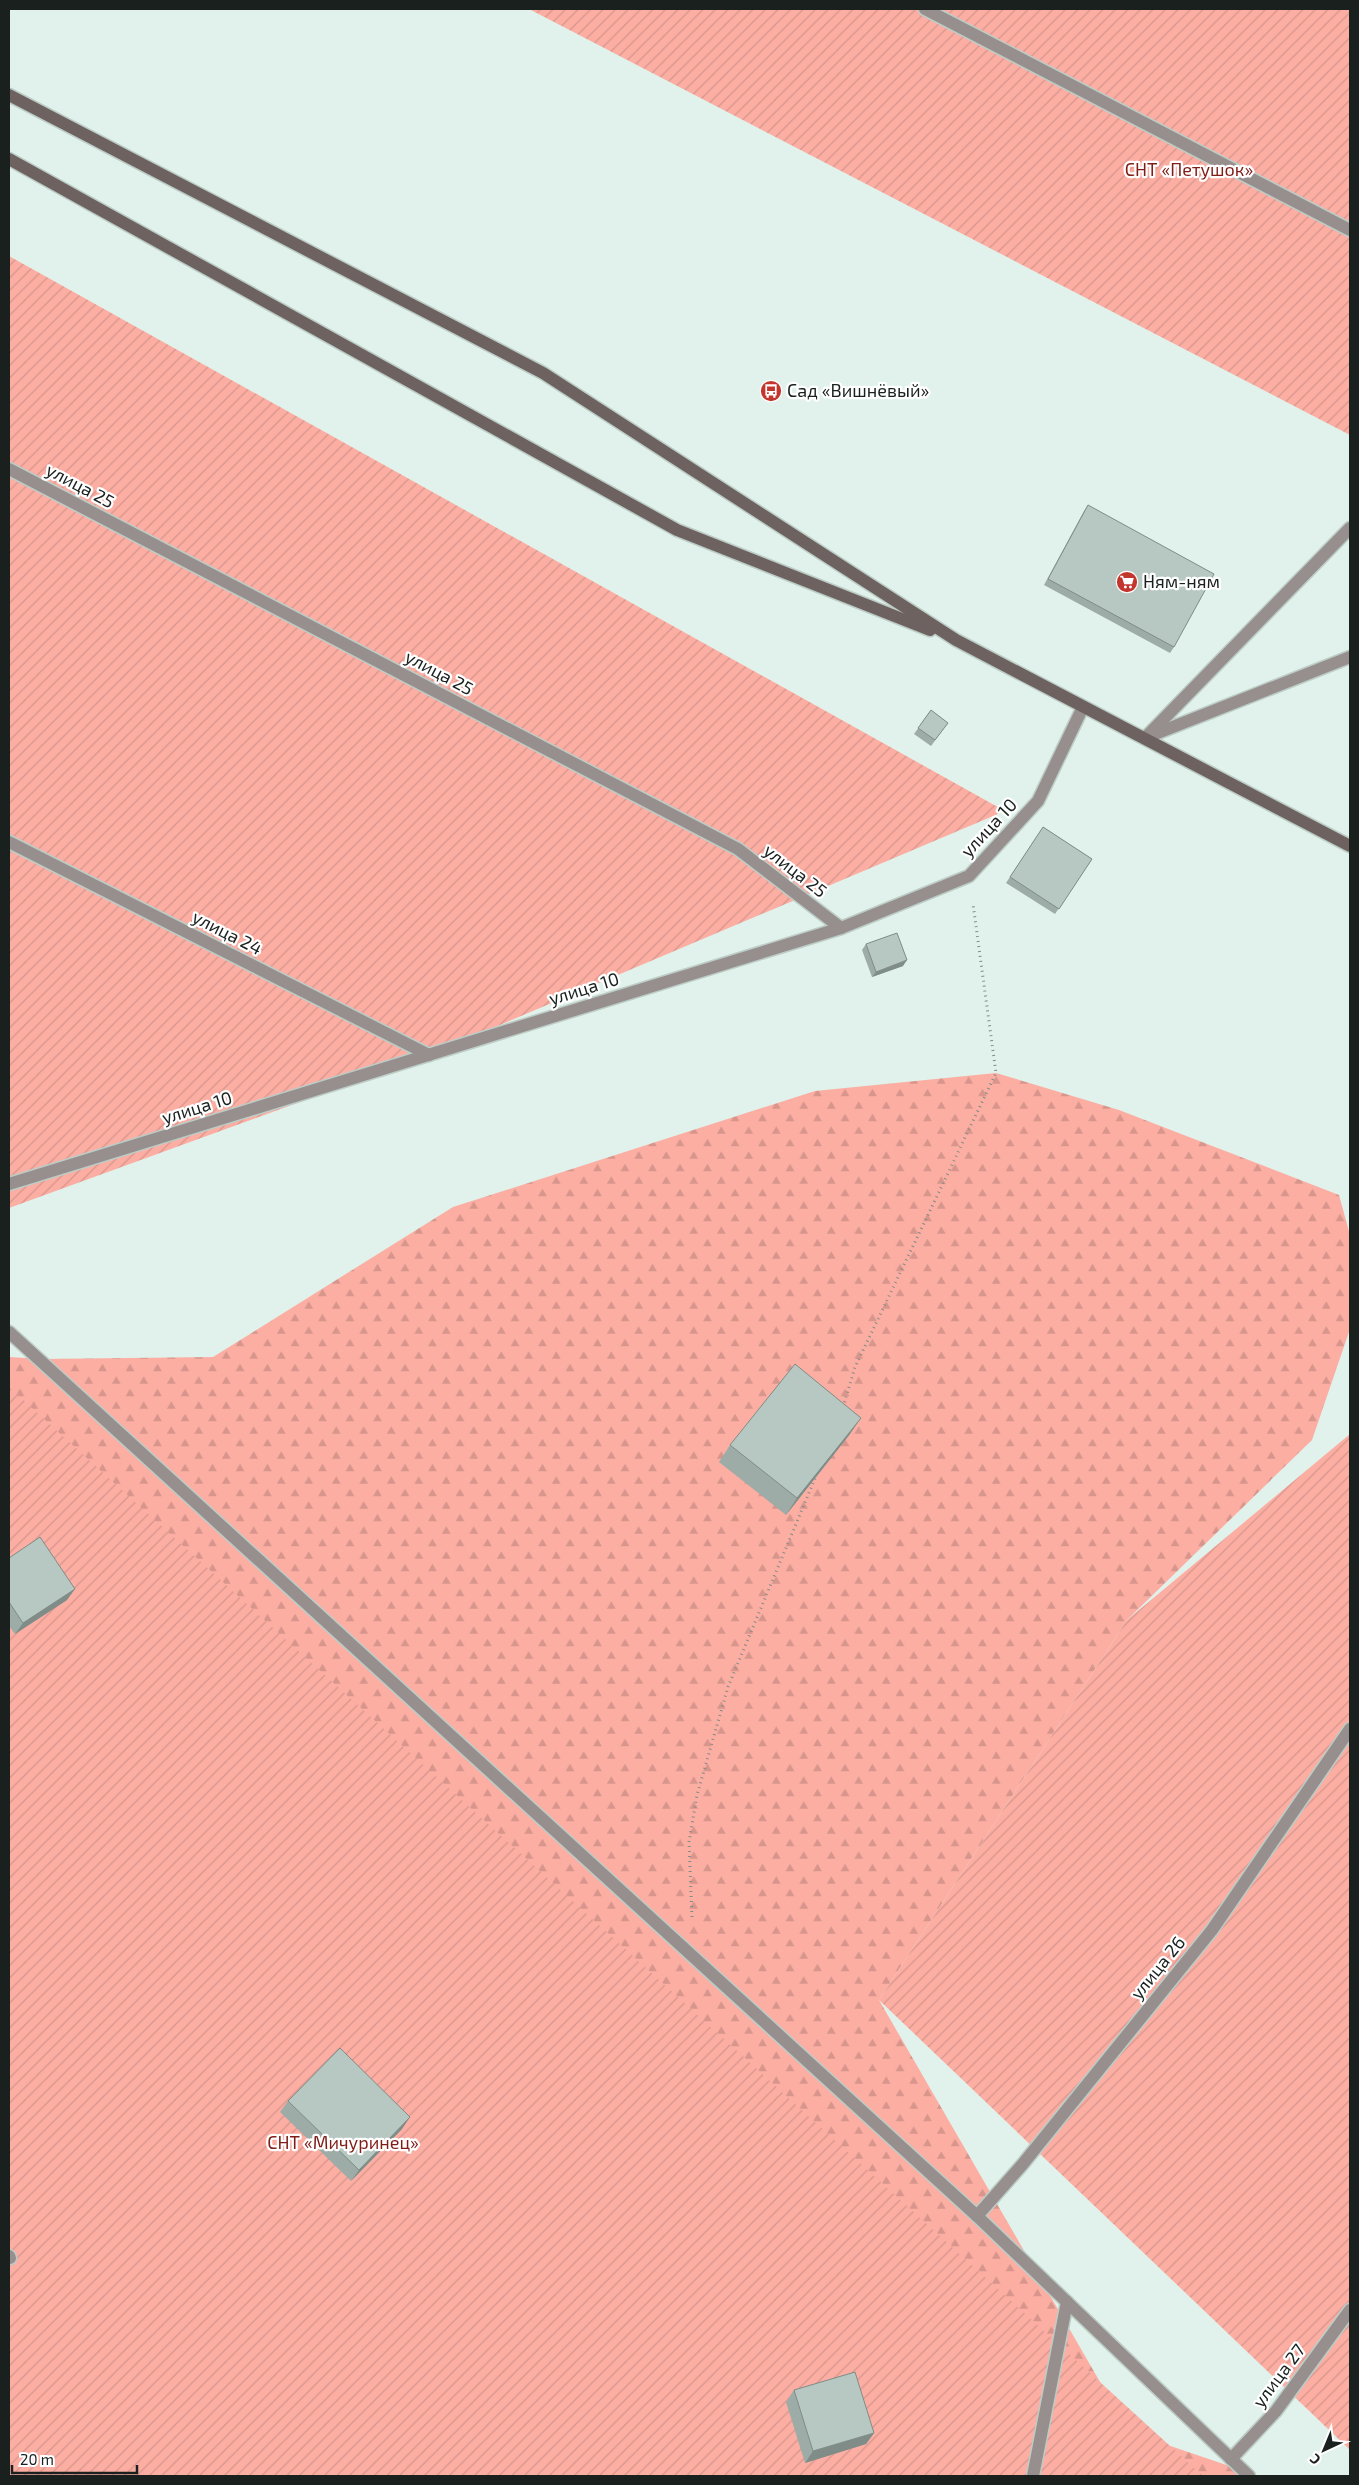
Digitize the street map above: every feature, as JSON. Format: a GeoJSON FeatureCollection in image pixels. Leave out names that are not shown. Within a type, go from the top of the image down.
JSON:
{"type":"FeatureCollection","features":[{"type":"Feature","properties":{"kind":"main road"},"geometry":{"type":"LineString","coordinates":[[9,95],[543,373],[956,640],[1350,846]]}},
{"type":"Feature","properties":{"kind":"main road"},"geometry":{"type":"LineString","coordinates":[[9,159],[677,530],[956,640]]}},
{"type":"Feature","properties":{"kind":"street"},"geometry":{"type":"LineString","coordinates":[[925,9],[1350,230]]}},
{"type":"Feature","properties":{"kind":"street","name":"улица 25"},"geometry":{"type":"LineString","coordinates":[[9,469],[738,848],[841,928]]}},
{"type":"Feature","properties":{"kind":"street"},"geometry":{"type":"LineString","coordinates":[[1145,738],[1350,528]]}},
{"type":"Feature","properties":{"kind":"street"},"geometry":{"type":"LineString","coordinates":[[1145,738],[1350,657]]}},
{"type":"Feature","properties":{"kind":"street","name":"улица 10"},"geometry":{"type":"LineString","coordinates":[[9,1184],[841,928],[969,876],[1038,801],[1083,707]]}},
{"type":"Feature","properties":{"kind":"street","name":"улица 24"},"geometry":{"type":"LineString","coordinates":[[9,842],[429,1055]]}},
{"type":"Feature","properties":{"kind":"street"},"geometry":{"type":"LineString","coordinates":[[9,1332],[977,2216],[1250,2476]]}},
{"type":"Feature","properties":{"kind":"street","name":"улица 26"},"geometry":{"type":"LineString","coordinates":[[977,2216],[1022,2165],[1212,1930],[1350,1729]]}},
{"type":"Feature","properties":{"kind":"street"},"geometry":{"type":"LineString","coordinates":[[1033,2476],[1067,2302]]}},
{"type":"Feature","properties":{"kind":"street","name":"улица 27"},"geometry":{"type":"LineString","coordinates":[[1231,2459],[1276,2411],[1350,2310]]}},
{"type":"Feature","properties":{"kind":"path"},"geometry":{"type":"LineString","coordinates":[[841,1414],[855,1367],[996,1073],[969,876]]}},
{"type":"Feature","properties":{"kind":"path"},"geometry":{"type":"LineString","coordinates":[[693,1956],[689,1842],[697,1795],[728,1687],[820,1467]]}},
{"type":"Feature","properties":{"kind":"green space","name":"СНТ «Петушок»"},"geometry":{"type":"Polygon","coordinates":[[[529,9],[1350,9],[1350,435],[529,9]]]}},
{"type":"Feature","properties":{"kind":"green space"},"geometry":{"type":"Polygon","coordinates":[[[9,256],[1005,811],[429,1055],[9,1208],[9,256]]]}},
{"type":"Feature","properties":{"kind":"green space"},"geometry":{"type":"Polygon","coordinates":[[[996,1073],[1119,1110],[1339,1195],[1350,1235],[1350,1329],[1312,1440],[1127,1620],[879,2000],[1129,2432],[1259,2476],[90,2476],[9,2298],[9,1357],[44,1359],[213,1357],[453,1207],[815,1091],[996,1073]]]}},
{"type":"Feature","properties":{"kind":"green space","name":"СНТ «Мичуринец»"},"geometry":{"type":"Polygon","coordinates":[[[9,1387],[1203,2476],[9,2476],[9,1387]]]}},
{"type":"Feature","properties":{"kind":"green space"},"geometry":{"type":"Polygon","coordinates":[[[1350,1434],[1350,2450],[879,2000],[1127,1620],[1350,1434]]]}},
{"type":"Feature","properties":{"kind":"building","name":"Ням-ням"},"geometry":{"type":"Polygon","coordinates":[[[1088,505],[1214,574],[1174,647],[1048,579],[1088,505]]]}},
{"type":"Feature","properties":{"kind":"building"},"geometry":{"type":"Polygon","coordinates":[[[931,710],[948,723],[935,740],[918,728],[931,710]]]}},
{"type":"Feature","properties":{"kind":"building"},"geometry":{"type":"Polygon","coordinates":[[[1043,827],[1092,859],[1059,909],[1010,877],[1043,827]]]}},
{"type":"Feature","properties":{"kind":"building"},"geometry":{"type":"Polygon","coordinates":[[[897,933],[907,960],[876,972],[866,944],[897,933]]]}},
{"type":"Feature","properties":{"kind":"building"},"geometry":{"type":"Polygon","coordinates":[[[795,1364],[861,1418],[797,1498],[730,1445],[795,1364]]]}},
{"type":"Feature","properties":{"kind":"building"},"geometry":{"type":"Polygon","coordinates":[[[40,1537],[75,1589],[23,1623],[9,1602],[9,1558],[40,1537]]]}},
{"type":"Feature","properties":{"kind":"building"},"geometry":{"type":"Polygon","coordinates":[[[340,2048],[410,2117],[359,2170],[288,2101],[340,2048]]]}},
{"type":"Feature","properties":{"kind":"building"},"geometry":{"type":"Polygon","coordinates":[[[855,2372],[874,2433],[813,2451],[794,2390],[855,2372]]]}},
{"type":"Feature","properties":{"kind":"place","name":"Сад «Вишнёвый»"},"geometry":{"type":"Point","coordinates":[771,391]}},
{"type":"Feature","properties":{"kind":"place","name":"Ням-ням"},"geometry":{"type":"Point","coordinates":[1127,582]}}]}
